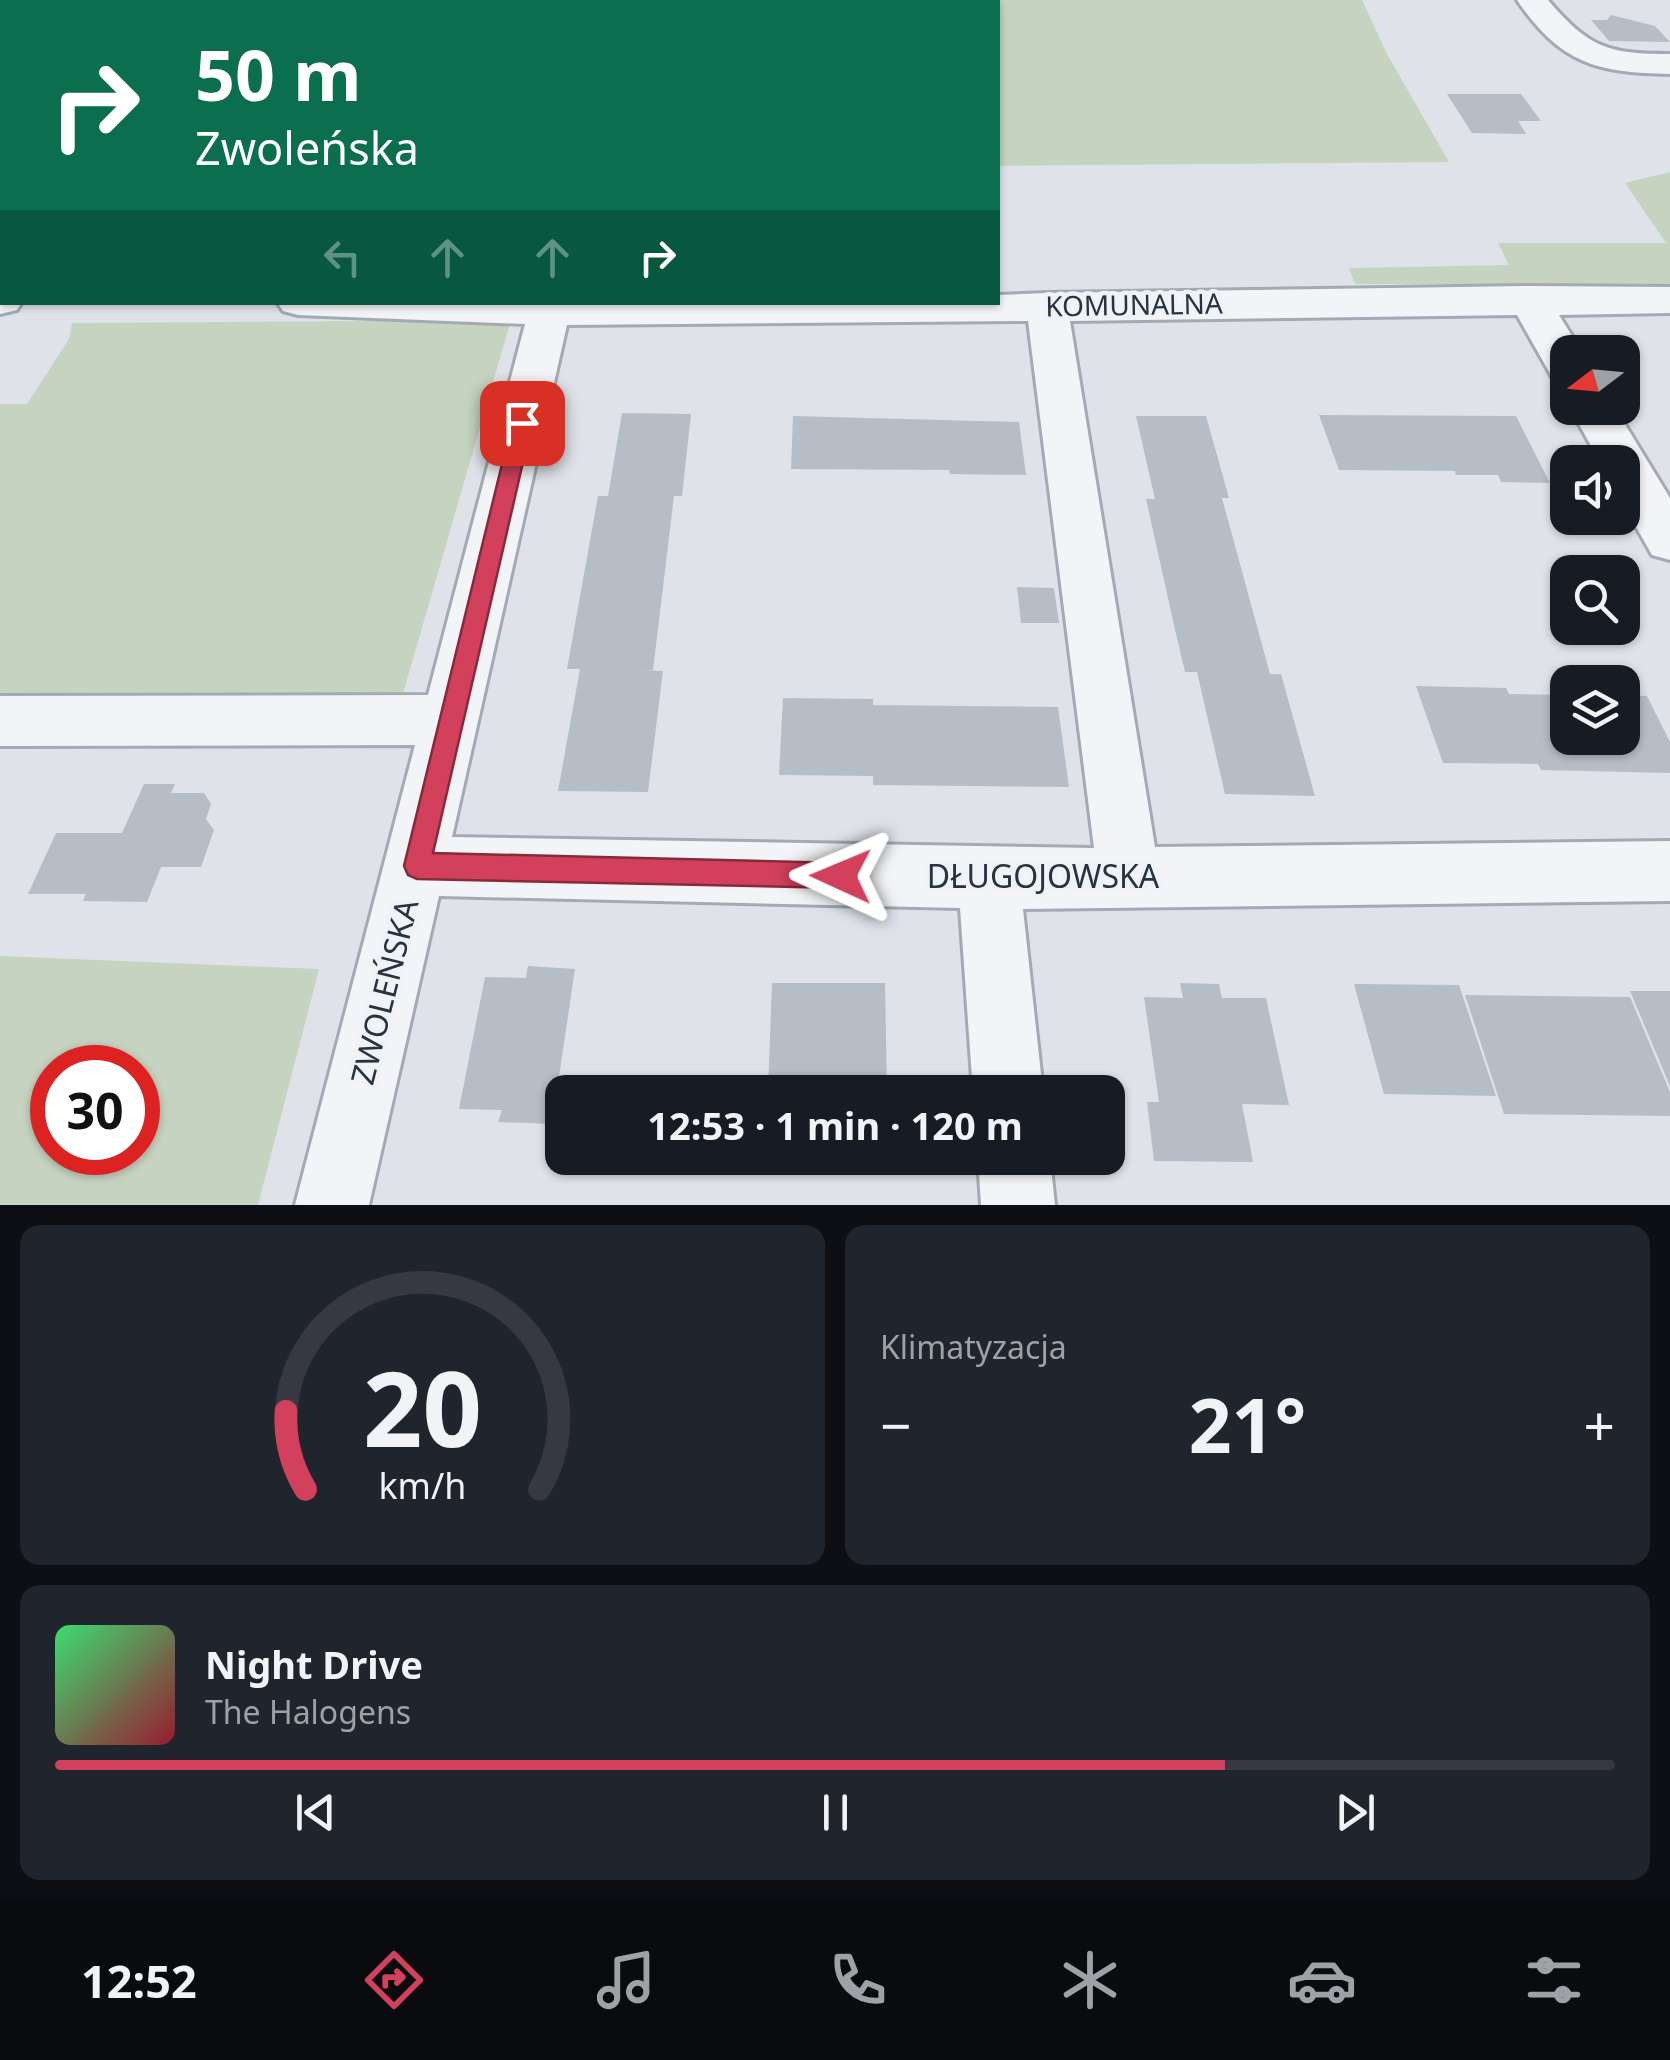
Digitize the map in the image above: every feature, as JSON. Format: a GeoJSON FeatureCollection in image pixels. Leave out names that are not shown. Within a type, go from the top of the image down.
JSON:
{"type":"FeatureCollection","features":[{"type":"Feature","properties":{"kind":"street"},"geometry":{"type":"LineString","coordinates":[[1532,0],[1566,42],[1596,60],[1670,64]]}},
{"type":"Feature","properties":{"kind":"street"},"geometry":{"type":"LineString","coordinates":[[1529,299],[1550,335]]}},
{"type":"Feature","properties":{"kind":"street","name":"KOMUNALNA"},"geometry":{"type":"LineString","coordinates":[[374,305],[550,312],[1670,300]]}},
{"type":"Feature","properties":{"kind":"street"},"geometry":{"type":"LineString","coordinates":[[1048,306],[1130,878]]}},
{"type":"Feature","properties":{"kind":"street","name":"ZWOLEŃSKA"},"geometry":{"type":"LineString","coordinates":[[332,1205],[550,312]]}},
{"type":"Feature","properties":{"kind":"street"},"geometry":{"type":"LineString","coordinates":[[1602,425],[1670,541]]}},
{"type":"Feature","properties":{"kind":"street"},"geometry":{"type":"LineString","coordinates":[[0,721],[449,720]]}},
{"type":"Feature","properties":{"kind":"street","name":"DŁUGOJOWSKA"},"geometry":{"type":"LineString","coordinates":[[417,866],[989,879],[1670,872]]}},
{"type":"Feature","properties":{"kind":"street"},"geometry":{"type":"LineString","coordinates":[[989,879],[1006,1075]]}},
{"type":"Feature","properties":{"kind":"street"},"geometry":{"type":"LineString","coordinates":[[1015,1175],[1018,1205]]}},
{"type":"Feature","properties":{"kind":"green space"},"geometry":{"type":"Polygon","coordinates":[[[1000,0],[1362,0],[1387,54],[1449,162],[1000,166],[1000,0]]]}},
{"type":"Feature","properties":{"kind":"green space"},"geometry":{"type":"Polygon","coordinates":[[[1670,172],[1670,285],[1355,284],[1349,268],[1509,265],[1498,243],[1666,243],[1625,183],[1670,172]]]}},
{"type":"Feature","properties":{"kind":"green space"},"geometry":{"type":"Polygon","coordinates":[[[511,320],[402,697],[0,701],[0,404],[27,404],[69,339],[72,323],[511,320]]]}},
{"type":"Feature","properties":{"kind":"green space"},"geometry":{"type":"Polygon","coordinates":[[[0,956],[319,969],[258,1205],[0,1205],[0,956]]]}},
{"type":"Feature","properties":{"kind":"building"},"geometry":{"type":"Polygon","coordinates":[[[1611,15],[1655,26],[1670,42],[1609,41],[1591,20],[1607,20],[1611,15]]]}},
{"type":"Feature","properties":{"kind":"building"},"geometry":{"type":"Polygon","coordinates":[[[1447,94],[1521,94],[1541,121],[1518,121],[1526,134],[1472,133],[1447,94]]]}},
{"type":"Feature","properties":{"kind":"building"},"geometry":{"type":"Polygon","coordinates":[[[622,413],[691,414],[682,496],[674,496],[653,670],[641,670],[663,671],[648,792],[558,791],[580,669],[567,669],[598,496],[608,496],[622,413]]]}},
{"type":"Feature","properties":{"kind":"building"},"geometry":{"type":"Polygon","coordinates":[[[1319,415],[1516,416],[1550,483],[1501,482],[1498,475],[1456,475],[1455,471],[1339,470],[1319,415]]]}},
{"type":"Feature","properties":{"kind":"building"},"geometry":{"type":"Polygon","coordinates":[[[793,416],[1019,422],[1026,475],[950,474],[949,470],[791,469],[793,416]]]}},
{"type":"Feature","properties":{"kind":"building"},"geometry":{"type":"Polygon","coordinates":[[[1136,416],[1206,416],[1229,498],[1222,498],[1270,674],[1281,674],[1315,796],[1225,794],[1197,672],[1185,672],[1176,634],[1146,499],[1155,499],[1136,416]]]}},
{"type":"Feature","properties":{"kind":"building"},"geometry":{"type":"Polygon","coordinates":[[[1017,587],[1054,588],[1059,623],[1021,623],[1017,587]]]}},
{"type":"Feature","properties":{"kind":"building"},"geometry":{"type":"Polygon","coordinates":[[[1416,686],[1506,688],[1509,694],[1550,695],[1550,755],[1640,755],[1640,696],[1647,696],[1670,742],[1670,773],[1541,770],[1538,764],[1443,763],[1416,686]]]}},
{"type":"Feature","properties":{"kind":"building"},"geometry":{"type":"Polygon","coordinates":[[[783,698],[873,699],[873,705],[1058,707],[1069,787],[873,785],[873,776],[779,775],[783,698]]]}},
{"type":"Feature","properties":{"kind":"building"},"geometry":{"type":"Polygon","coordinates":[[[144,784],[175,784],[171,793],[204,793],[211,804],[206,819],[214,830],[201,867],[161,867],[147,902],[83,901],[86,894],[28,894],[56,833],[122,833],[144,784]]]}},
{"type":"Feature","properties":{"kind":"building"},"geometry":{"type":"Polygon","coordinates":[[[528,966],[575,969],[559,1075],[545,1075],[545,1124],[498,1122],[502,1110],[459,1109],[485,977],[526,978],[528,966]]]}},
{"type":"Feature","properties":{"kind":"building"},"geometry":{"type":"Polygon","coordinates":[[[772,983],[885,983],[887,1075],[769,1075],[772,983]]]}},
{"type":"Feature","properties":{"kind":"building"},"geometry":{"type":"Polygon","coordinates":[[[1180,983],[1219,984],[1222,998],[1266,998],[1289,1105],[1242,1104],[1253,1162],[1154,1161],[1147,1102],[1159,1102],[1144,997],[1183,998],[1180,983]]]}},
{"type":"Feature","properties":{"kind":"building"},"geometry":{"type":"Polygon","coordinates":[[[1354,984],[1459,985],[1496,1096],[1384,1094],[1354,984]]]}},
{"type":"Feature","properties":{"kind":"building"},"geometry":{"type":"Polygon","coordinates":[[[1630,991],[1670,991],[1670,1086],[1630,991]]]}},
{"type":"Feature","properties":{"kind":"building"},"geometry":{"type":"Polygon","coordinates":[[[1465,995],[1630,997],[1670,1092],[1670,1116],[1504,1114],[1465,995]]]}},
{"type":"Feature","properties":{"kind":"route"},"geometry":{"type":"LineString","coordinates":[[522,423],[417,866],[841,876]]}}]}
